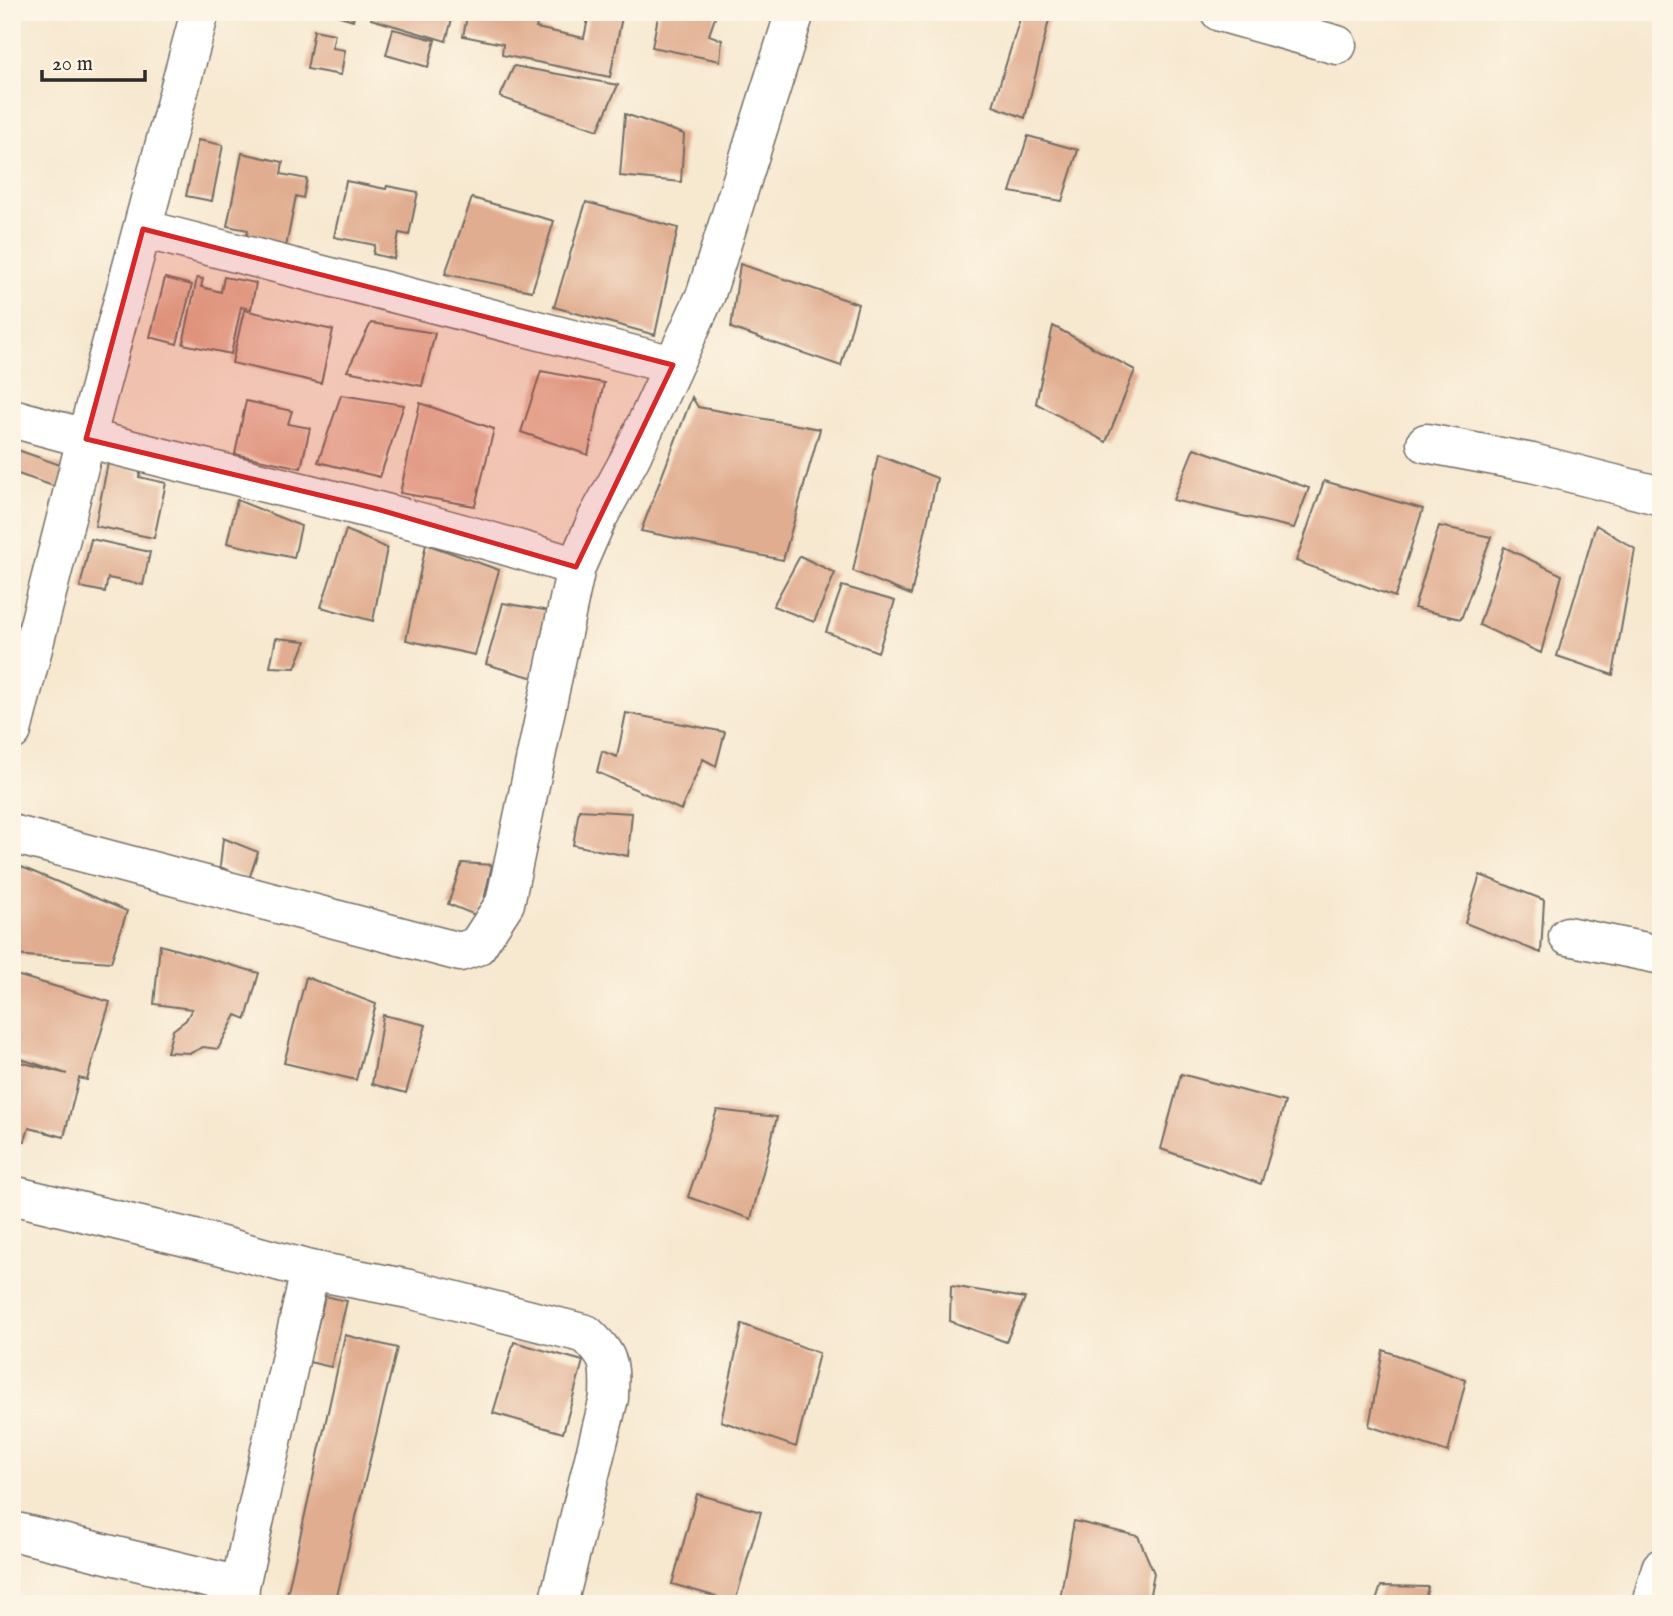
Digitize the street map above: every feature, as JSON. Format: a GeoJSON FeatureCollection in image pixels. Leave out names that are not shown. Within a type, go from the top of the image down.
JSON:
{"type":"FeatureCollection","features":[{"type":"Feature","properties":{"kind":"street"},"geometry":{"type":"LineString","coordinates":[[12,731],[86,439],[200,12]]}},
{"type":"Feature","properties":{"kind":"street"},"geometry":{"type":"LineString","coordinates":[[12,835],[460,952],[477,946],[505,903],[576,567],[597,519],[631,457],[706,294],[796,12]]}},
{"type":"Feature","properties":{"kind":"street"},"geometry":{"type":"LineString","coordinates":[[1220,12],[1336,45]]}},
{"type":"Feature","properties":{"kind":"street"},"geometry":{"type":"LineString","coordinates":[[143,229],[673,365]]}},
{"type":"Feature","properties":{"kind":"street"},"geometry":{"type":"LineString","coordinates":[[12,418],[86,439],[377,509],[505,544],[576,567]]}},
{"type":"Feature","properties":{"kind":"street"},"geometry":{"type":"LineString","coordinates":[[1426,443],[1532,464],[1661,496]]}},
{"type":"Feature","properties":{"kind":"street"},"geometry":{"type":"LineString","coordinates":[[1568,936],[1661,955]]}},
{"type":"Feature","properties":{"kind":"street"},"geometry":{"type":"LineString","coordinates":[[12,1195],[310,1270],[410,1289],[586,1334],[603,1351],[610,1371],[609,1398],[558,1604]]}},
{"type":"Feature","properties":{"kind":"street"},"geometry":{"type":"LineString","coordinates":[[12,1531],[239,1595],[310,1270]]}},
{"type":"Feature","properties":{"kind":"street"},"geometry":{"type":"LineString","coordinates":[[1651,1604],[1661,1568]]}},
{"type":"Feature","properties":{"kind":"highlighted area"},"geometry":{"type":"Polygon","coordinates":[[[143,229],[673,365],[576,567],[377,509],[86,439],[143,229]]]}},
{"type":"Feature","properties":{"kind":"building"},"geometry":{"type":"Polygon","coordinates":[[[327,12],[356,12],[353,20],[327,12]]]}},
{"type":"Feature","properties":{"kind":"building"},"geometry":{"type":"Polygon","coordinates":[[[373,12],[454,12],[446,41],[371,19],[373,12]]]}},
{"type":"Feature","properties":{"kind":"building"},"geometry":{"type":"Polygon","coordinates":[[[468,12],[540,12],[536,28],[584,38],[588,19],[581,18],[582,12],[623,12],[610,77],[502,55],[503,44],[463,36],[468,12]]]}},
{"type":"Feature","properties":{"kind":"building"},"geometry":{"type":"Polygon","coordinates":[[[659,12],[717,12],[709,35],[722,40],[720,61],[652,47],[659,12]]]}},
{"type":"Feature","properties":{"kind":"building"},"geometry":{"type":"Polygon","coordinates":[[[1022,12],[1051,12],[1025,118],[993,106],[1022,12]]]}},
{"type":"Feature","properties":{"kind":"building"},"geometry":{"type":"Polygon","coordinates":[[[393,29],[435,40],[428,67],[386,55],[393,29]]]}},
{"type":"Feature","properties":{"kind":"building"},"geometry":{"type":"Polygon","coordinates":[[[314,30],[335,34],[332,48],[345,50],[341,75],[307,69],[314,30]]]}},
{"type":"Feature","properties":{"kind":"building"},"geometry":{"type":"Polygon","coordinates":[[[514,66],[618,85],[598,130],[500,97],[514,66]]]}},
{"type":"Feature","properties":{"kind":"building"},"geometry":{"type":"Polygon","coordinates":[[[625,114],[684,134],[681,182],[620,176],[625,114]]]}},
{"type":"Feature","properties":{"kind":"building"},"geometry":{"type":"Polygon","coordinates":[[[1028,136],[1078,150],[1062,201],[1010,192],[1028,136]]]}},
{"type":"Feature","properties":{"kind":"building"},"geometry":{"type":"Polygon","coordinates":[[[198,140],[223,145],[212,201],[186,196],[198,140]]]}},
{"type":"Feature","properties":{"kind":"building"},"geometry":{"type":"Polygon","coordinates":[[[242,153],[283,162],[281,174],[307,179],[303,198],[296,196],[286,247],[246,239],[248,230],[227,226],[242,153]]]}},
{"type":"Feature","properties":{"kind":"building"},"geometry":{"type":"Polygon","coordinates":[[[346,181],[418,192],[409,235],[399,233],[394,259],[373,254],[375,245],[334,237],[346,181]]]}},
{"type":"Feature","properties":{"kind":"building"},"geometry":{"type":"Polygon","coordinates":[[[472,198],[554,221],[532,291],[445,274],[472,198]]]}},
{"type":"Feature","properties":{"kind":"building"},"geometry":{"type":"Polygon","coordinates":[[[586,202],[678,228],[655,335],[554,307],[586,202]]]}},
{"type":"Feature","properties":{"kind":"building"},"geometry":{"type":"Polygon","coordinates":[[[740,264],[858,304],[841,366],[731,328],[740,264]]]}},
{"type":"Feature","properties":{"kind":"building"},"geometry":{"type":"Polygon","coordinates":[[[224,277],[256,283],[251,309],[241,307],[231,354],[183,344],[197,278],[203,279],[201,287],[221,292],[224,277]]]}},
{"type":"Feature","properties":{"kind":"building"},"geometry":{"type":"Polygon","coordinates":[[[165,278],[192,285],[177,344],[150,337],[165,278]]]}},
{"type":"Feature","properties":{"kind":"building"},"geometry":{"type":"Polygon","coordinates":[[[244,310],[333,330],[321,383],[232,363],[244,310]]]}},
{"type":"Feature","properties":{"kind":"building"},"geometry":{"type":"Polygon","coordinates":[[[371,323],[435,333],[422,386],[347,371],[371,323]]]}},
{"type":"Feature","properties":{"kind":"building"},"geometry":{"type":"Polygon","coordinates":[[[1053,326],[1135,370],[1106,442],[1036,403],[1053,326]]]}},
{"type":"Feature","properties":{"kind":"building"},"geometry":{"type":"Polygon","coordinates":[[[541,371],[604,383],[588,455],[521,432],[541,371]]]}},
{"type":"Feature","properties":{"kind":"building"},"geometry":{"type":"Polygon","coordinates":[[[341,395],[404,405],[380,477],[318,462],[341,395]]]}},
{"type":"Feature","properties":{"kind":"building"},"geometry":{"type":"Polygon","coordinates":[[[692,397],[698,407],[820,429],[783,560],[641,531],[692,397]]]}},
{"type":"Feature","properties":{"kind":"building"},"geometry":{"type":"Polygon","coordinates":[[[246,401],[292,411],[288,424],[310,428],[301,468],[235,454],[246,401]]]}},
{"type":"Feature","properties":{"kind":"building"},"geometry":{"type":"Polygon","coordinates":[[[420,403],[494,429],[475,506],[400,493],[420,403]]]}},
{"type":"Feature","properties":{"kind":"building"},"geometry":{"type":"Polygon","coordinates":[[[12,448],[69,468],[62,489],[12,472],[12,448]]]}},
{"type":"Feature","properties":{"kind":"building"},"geometry":{"type":"Polygon","coordinates":[[[1194,448],[1309,488],[1294,528],[1173,500],[1194,448]]]}},
{"type":"Feature","properties":{"kind":"building"},"geometry":{"type":"Polygon","coordinates":[[[878,455],[937,478],[911,595],[853,571],[878,455]]]}},
{"type":"Feature","properties":{"kind":"building"},"geometry":{"type":"Polygon","coordinates":[[[108,463],[141,471],[139,477],[166,483],[154,538],[95,526],[108,463]]]}},
{"type":"Feature","properties":{"kind":"building"},"geometry":{"type":"Polygon","coordinates":[[[1324,481],[1423,509],[1395,597],[1296,561],[1324,481]]]}},
{"type":"Feature","properties":{"kind":"building"},"geometry":{"type":"Polygon","coordinates":[[[237,500],[301,526],[294,558],[227,543],[237,500]]]}},
{"type":"Feature","properties":{"kind":"building"},"geometry":{"type":"Polygon","coordinates":[[[1596,525],[1635,549],[1613,675],[1557,656],[1596,525]]]}},
{"type":"Feature","properties":{"kind":"building"},"geometry":{"type":"Polygon","coordinates":[[[1439,526],[1491,537],[1461,619],[1414,608],[1439,526]]]}},
{"type":"Feature","properties":{"kind":"building"},"geometry":{"type":"Polygon","coordinates":[[[346,530],[387,548],[373,621],[321,607],[346,530]]]}},
{"type":"Feature","properties":{"kind":"building"},"geometry":{"type":"Polygon","coordinates":[[[91,539],[150,552],[143,585],[108,578],[105,592],[80,587],[91,539]]]}},
{"type":"Feature","properties":{"kind":"building"},"geometry":{"type":"Polygon","coordinates":[[[426,544],[499,570],[475,655],[406,640],[426,544]]]}},
{"type":"Feature","properties":{"kind":"building"},"geometry":{"type":"Polygon","coordinates":[[[1504,547],[1562,575],[1541,653],[1479,625],[1504,547]]]}},
{"type":"Feature","properties":{"kind":"building"},"geometry":{"type":"Polygon","coordinates":[[[800,556],[835,573],[814,622],[773,606],[800,556]]]}},
{"type":"Feature","properties":{"kind":"building"},"geometry":{"type":"Polygon","coordinates":[[[842,586],[895,601],[878,652],[826,632],[842,586]]]}},
{"type":"Feature","properties":{"kind":"building"},"geometry":{"type":"Polygon","coordinates":[[[503,603],[556,612],[544,681],[486,664],[503,603]]]}},
{"type":"Feature","properties":{"kind":"building"},"geometry":{"type":"Polygon","coordinates":[[[276,638],[306,641],[295,668],[270,667],[276,638]]]}},
{"type":"Feature","properties":{"kind":"building"},"geometry":{"type":"Polygon","coordinates":[[[626,713],[725,732],[716,766],[703,759],[681,810],[597,772],[602,751],[617,757],[626,713]]]}},
{"type":"Feature","properties":{"kind":"building"},"geometry":{"type":"Polygon","coordinates":[[[579,810],[632,813],[628,856],[573,845],[579,810]]]}},
{"type":"Feature","properties":{"kind":"building"},"geometry":{"type":"Polygon","coordinates":[[[223,838],[258,852],[249,879],[220,867],[223,838]]]}},
{"type":"Feature","properties":{"kind":"building"},"geometry":{"type":"Polygon","coordinates":[[[12,863],[127,911],[111,962],[12,955],[12,863]]]}},
{"type":"Feature","properties":{"kind":"building"},"geometry":{"type":"Polygon","coordinates":[[[462,863],[492,865],[480,917],[448,904],[462,863]]]}},
{"type":"Feature","properties":{"kind":"building"},"geometry":{"type":"Polygon","coordinates":[[[1480,875],[1544,900],[1541,953],[1465,923],[1480,875]]]}},
{"type":"Feature","properties":{"kind":"building"},"geometry":{"type":"Polygon","coordinates":[[[160,945],[259,973],[246,1019],[236,1015],[218,1049],[203,1047],[191,1053],[167,1052],[173,1030],[186,1020],[192,1009],[154,1004],[160,945]]]}},
{"type":"Feature","properties":{"kind":"building"},"geometry":{"type":"Polygon","coordinates":[[[12,974],[110,1002],[87,1080],[79,1078],[64,1137],[29,1128],[25,1141],[12,1138],[12,1060],[67,1074],[12,1056],[12,974]]]}},
{"type":"Feature","properties":{"kind":"building"},"geometry":{"type":"Polygon","coordinates":[[[306,977],[376,1004],[356,1080],[284,1063],[306,977]]]}},
{"type":"Feature","properties":{"kind":"building"},"geometry":{"type":"Polygon","coordinates":[[[383,1015],[426,1025],[406,1093],[372,1084],[383,1015]]]}},
{"type":"Feature","properties":{"kind":"building"},"geometry":{"type":"Polygon","coordinates":[[[1181,1074],[1285,1102],[1261,1184],[1161,1149],[1181,1074]]]}},
{"type":"Feature","properties":{"kind":"building"},"geometry":{"type":"Polygon","coordinates":[[[717,1110],[777,1117],[751,1219],[688,1197],[717,1110]]]}},
{"type":"Feature","properties":{"kind":"building"},"geometry":{"type":"Polygon","coordinates":[[[951,1286],[1025,1298],[1006,1342],[950,1321],[951,1286]]]}},
{"type":"Feature","properties":{"kind":"building"},"geometry":{"type":"Polygon","coordinates":[[[325,1296],[347,1301],[331,1367],[309,1362],[325,1296]]]}},
{"type":"Feature","properties":{"kind":"building"},"geometry":{"type":"Polygon","coordinates":[[[742,1324],[819,1353],[796,1447],[721,1421],[742,1324]]]}},
{"type":"Feature","properties":{"kind":"building"},"geometry":{"type":"Polygon","coordinates":[[[345,1335],[397,1348],[335,1604],[285,1604],[345,1335]]]}},
{"type":"Feature","properties":{"kind":"building"},"geometry":{"type":"Polygon","coordinates":[[[514,1342],[583,1361],[563,1433],[493,1413],[514,1342]]]}},
{"type":"Feature","properties":{"kind":"building"},"geometry":{"type":"Polygon","coordinates":[[[1383,1350],[1466,1380],[1448,1452],[1369,1426],[1383,1350]]]}},
{"type":"Feature","properties":{"kind":"building"},"geometry":{"type":"Polygon","coordinates":[[[697,1494],[761,1512],[735,1602],[672,1584],[697,1494]]]}},
{"type":"Feature","properties":{"kind":"building"},"geometry":{"type":"Polygon","coordinates":[[[1074,1521],[1138,1536],[1154,1573],[1148,1604],[1059,1604],[1074,1521]]]}},
{"type":"Feature","properties":{"kind":"building"},"geometry":{"type":"Polygon","coordinates":[[[1381,1586],[1428,1587],[1424,1604],[1375,1604],[1381,1586]]]}}]}
